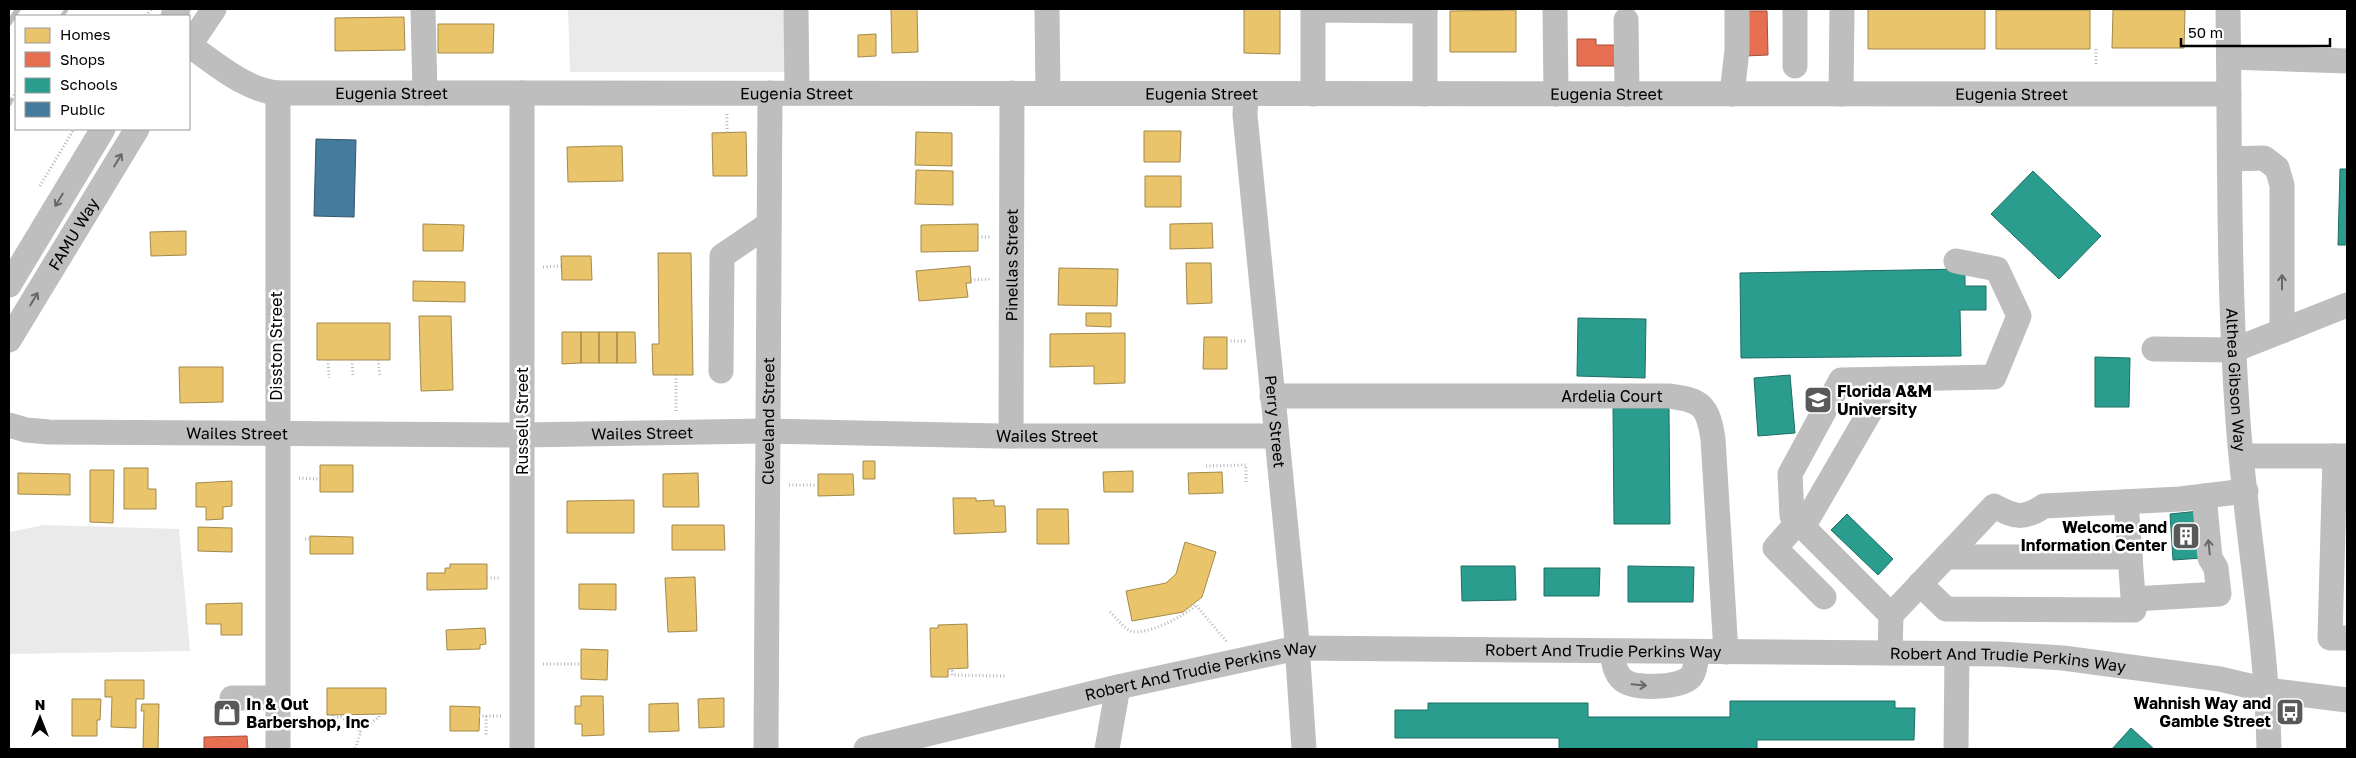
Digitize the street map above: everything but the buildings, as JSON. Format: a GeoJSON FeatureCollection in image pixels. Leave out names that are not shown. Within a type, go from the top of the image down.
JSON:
{"type":"FeatureCollection","features":[{"type":"Feature","properties":{"kind":"street"},"geometry":{"type":"LineString","coordinates":[[190,44],[214,9]]}},
{"type":"Feature","properties":{"kind":"street"},"geometry":{"type":"LineString","coordinates":[[423,9],[425,93]]}},
{"type":"Feature","properties":{"kind":"street"},"geometry":{"type":"LineString","coordinates":[[796,9],[797,93]]}},
{"type":"Feature","properties":{"kind":"street"},"geometry":{"type":"LineString","coordinates":[[1047,9],[1048,93]]}},
{"type":"Feature","properties":{"kind":"street"},"geometry":{"type":"LineString","coordinates":[[1556,9],[1556,94]]}},
{"type":"Feature","properties":{"kind":"street"},"geometry":{"type":"LineString","coordinates":[[1732,94],[1737,50],[1737,9]]}},
{"type":"Feature","properties":{"kind":"street"},"geometry":{"type":"LineString","coordinates":[[1795,9],[1795,66]]}},
{"type":"Feature","properties":{"kind":"street"},"geometry":{"type":"LineString","coordinates":[[1841,94],[1842,9]]}},
{"type":"Feature","properties":{"kind":"street","name":"Althea Gibson Way"},"geometry":{"type":"LineString","coordinates":[[2228,9],[2234,350],[2242,456],[2266,690],[2269,749]]}},
{"type":"Feature","properties":{"kind":"street"},"geometry":{"type":"LineString","coordinates":[[1313,94],[1313,10],[1425,10],[1425,94]]}},
{"type":"Feature","properties":{"kind":"street"},"geometry":{"type":"LineString","coordinates":[[1626,20],[1627,94]]}},
{"type":"Feature","properties":{"kind":"street","name":"Eugenia Street"},"geometry":{"type":"LineString","coordinates":[[190,46],[249,85],[263,91],[278,93],[2229,94]]}},
{"type":"Feature","properties":{"kind":"street"},"geometry":{"type":"LineString","coordinates":[[2229,58],[2347,61]]}},
{"type":"Feature","properties":{"kind":"street","name":"Disston Street"},"geometry":{"type":"LineString","coordinates":[[278,93],[276,432],[278,749]]}},
{"type":"Feature","properties":{"kind":"street","name":"Russell Street"},"geometry":{"type":"LineString","coordinates":[[522,93],[522,749]]}},
{"type":"Feature","properties":{"kind":"street","name":"Cleveland Street"},"geometry":{"type":"LineString","coordinates":[[766,749],[766,431],[770,93]]}},
{"type":"Feature","properties":{"kind":"street","name":"Pinellas Street"},"geometry":{"type":"LineString","coordinates":[[1011,436],[1012,93]]}},
{"type":"Feature","properties":{"kind":"street","name":"Perry Street"},"geometry":{"type":"LineString","coordinates":[[1246,94],[1245,115],[1297,648],[1304,749]]}},
{"type":"Feature","properties":{"kind":"street","name":"FAMU Way"},"geometry":{"type":"LineString","coordinates":[[9,284],[17,252],[102,130]]}},
{"type":"Feature","properties":{"kind":"street","name":"FAMU Way"},"geometry":{"type":"LineString","coordinates":[[9,340],[136,130]]}},
{"type":"Feature","properties":{"kind":"street"},"geometry":{"type":"LineString","coordinates":[[2230,159],[2264,158],[2277,168],[2282,185],[2282,331]]}},
{"type":"Feature","properties":{"kind":"street"},"geometry":{"type":"LineString","coordinates":[[721,371],[722,256],[769,224]]}},
{"type":"Feature","properties":{"kind":"street"},"geometry":{"type":"LineString","coordinates":[[1891,615],[1792,516],[1790,474],[1841,380],[1994,377],[2019,316],[1997,269],[1956,261]]}},
{"type":"Feature","properties":{"kind":"street"},"geometry":{"type":"LineString","coordinates":[[2154,349],[2234,350],[2347,305]]}},
{"type":"Feature","properties":{"kind":"street"},"geometry":{"type":"LineString","coordinates":[[1824,597],[1775,548],[1800,524],[1889,379]]}},
{"type":"Feature","properties":{"kind":"street","name":"Ardelia Court"},"geometry":{"type":"LineString","coordinates":[[1272,396],[1669,396],[1685,398],[1699,403],[1705,409],[1710,419],[1713,439],[1726,652]]}},
{"type":"Feature","properties":{"kind":"street","name":"Wailes Street"},"geometry":{"type":"LineString","coordinates":[[9,424],[26,430],[48,432],[522,435],[766,431],[1011,436],[1276,436]]}},
{"type":"Feature","properties":{"kind":"street"},"geometry":{"type":"LineString","coordinates":[[2242,456],[2341,456],[2330,638],[2347,638]]}},
{"type":"Feature","properties":{"kind":"street"},"geometry":{"type":"LineString","coordinates":[[1890,653],[1891,615],[1994,506],[2014,517],[2032,514],[2044,506],[2126,502],[2246,491]]}},
{"type":"Feature","properties":{"kind":"street"},"geometry":{"type":"LineString","coordinates":[[2134,599],[2219,594],[2216,568],[2210,558],[2204,496]]}},
{"type":"Feature","properties":{"kind":"street"},"geometry":{"type":"LineString","coordinates":[[1920,584],[1946,609],[2134,610],[2126,502]]}},
{"type":"Feature","properties":{"kind":"street"},"geometry":{"type":"LineString","coordinates":[[1946,557],[2130,557]]}},
{"type":"Feature","properties":{"kind":"street","name":"Robert And Trudie Perkins Way"},"geometry":{"type":"LineString","coordinates":[[866,749],[1118,687],[1297,648],[1890,653],[2063,658],[2220,679],[2266,690],[2347,700]]}},
{"type":"Feature","properties":{"kind":"street"},"geometry":{"type":"LineString","coordinates":[[1612,652],[1615,671],[1627,683],[1636,686],[1675,686],[1687,681],[1692,675],[1697,652]]}},
{"type":"Feature","properties":{"kind":"street"},"geometry":{"type":"LineString","coordinates":[[1956,749],[1957,654]]}},
{"type":"Feature","properties":{"kind":"street"},"geometry":{"type":"LineString","coordinates":[[1108,749],[1118,687]]}},
{"type":"Feature","properties":{"kind":"street"},"geometry":{"type":"LineString","coordinates":[[232,698],[277,698]]}},
{"type":"Feature","properties":{"kind":"path"},"geometry":{"type":"LineString","coordinates":[[2096,49],[2096,65]]}},
{"type":"Feature","properties":{"kind":"path"},"geometry":{"type":"LineString","coordinates":[[36,194],[73,130]]}},
{"type":"Feature","properties":{"kind":"path"},"geometry":{"type":"LineString","coordinates":[[328,360],[329,378]]}},
{"type":"Feature","properties":{"kind":"path"},"geometry":{"type":"LineString","coordinates":[[352,360],[353,377]]}},
{"type":"Feature","properties":{"kind":"path"},"geometry":{"type":"LineString","coordinates":[[378,360],[380,377]]}},
{"type":"Feature","properties":{"kind":"path"},"geometry":{"type":"LineString","coordinates":[[676,375],[676,433]]}},
{"type":"Feature","properties":{"kind":"path"},"geometry":{"type":"LineString","coordinates":[[1206,466],[1246,465],[1246,482]]}},
{"type":"Feature","properties":{"kind":"path"},"geometry":{"type":"LineString","coordinates":[[312,478],[320,479]]}},
{"type":"Feature","properties":{"kind":"path"},"geometry":{"type":"LineString","coordinates":[[766,485],[818,485]]}},
{"type":"Feature","properties":{"kind":"path"},"geometry":{"type":"LineString","coordinates":[[305,539],[310,539]]}},
{"type":"Feature","properties":{"kind":"path"},"geometry":{"type":"LineString","coordinates":[[1110,612],[1127,628],[1135,631],[1170,624],[1189,612],[1195,604],[1242,660]]}},
{"type":"Feature","properties":{"kind":"path"},"geometry":{"type":"LineString","coordinates":[[522,664],[581,664]]}},
{"type":"Feature","properties":{"kind":"path"},"geometry":{"type":"LineString","coordinates":[[948,671],[952,671],[952,675],[1006,676]]}},
{"type":"Feature","properties":{"kind":"path"},"geometry":{"type":"LineString","coordinates":[[358,731],[379,717],[379,714]]}},
{"type":"Feature","properties":{"kind":"path"},"geometry":{"type":"LineString","coordinates":[[332,715],[332,717],[341,717],[361,732],[355,749]]}},
{"type":"Feature","properties":{"kind":"path"},"geometry":{"type":"LineString","coordinates":[[486,716],[486,735]]}},
{"type":"Feature","properties":{"kind":"shaded area"},"geometry":{"type":"Polygon","coordinates":[[[568,9],[785,9],[785,72],[570,72],[568,9]]]}},
{"type":"Feature","properties":{"kind":"shaded area"},"geometry":{"type":"Polygon","coordinates":[[[44,525],[179,529],[190,651],[9,654],[9,532],[44,525]]]}},
{"type":"Feature","properties":{"kind":"waterway"},"geometry":{"type":"LineString","coordinates":[[9,23],[18,9]]}},
{"type":"Feature","properties":{"kind":"railway"},"geometry":{"type":"LineString","coordinates":[[63,15],[67,9]]}},
{"type":"Feature","properties":{"kind":"railway"},"geometry":{"type":"LineString","coordinates":[[9,105],[15,94]]}},
{"type":"Feature","properties":{"kind":"place","name":"Florida A&M University"},"geometry":{"type":"Point","coordinates":[1818,400]}},
{"type":"Feature","properties":{"kind":"place","name":"Welcome and Information Center"},"geometry":{"type":"Point","coordinates":[2186,536]}},
{"type":"Feature","properties":{"kind":"place","name":"Wahnish Way and Gamble Street"},"geometry":{"type":"Point","coordinates":[2290,712]}},
{"type":"Feature","properties":{"kind":"place","name":"In & Out Barbershop, Inc"},"geometry":{"type":"Point","coordinates":[227,713]}}]}
